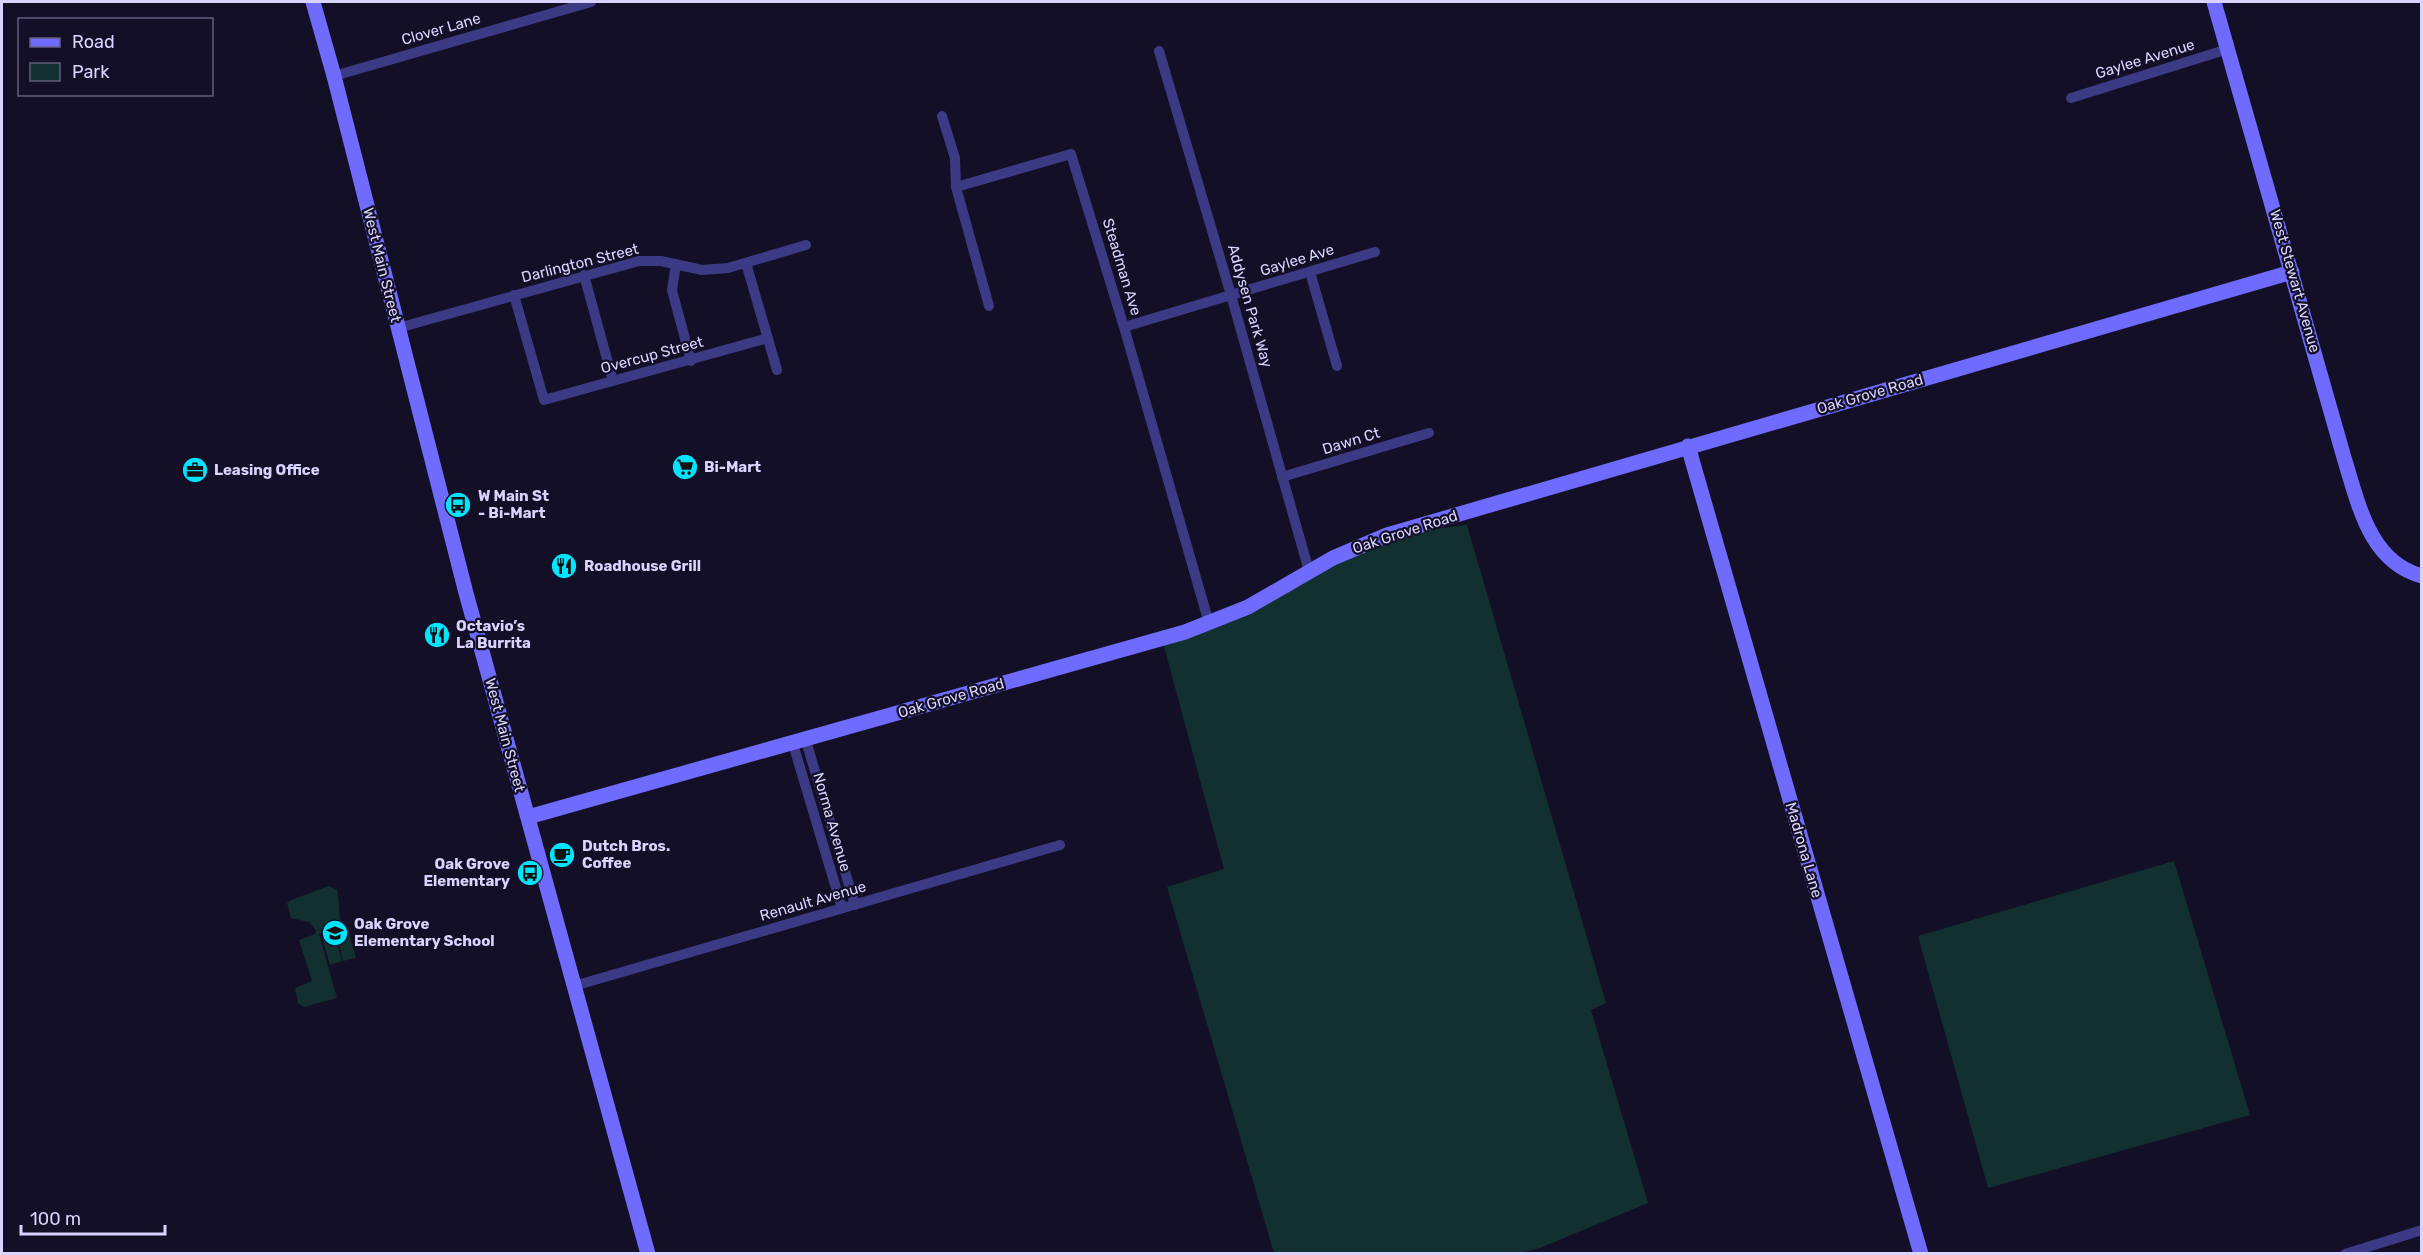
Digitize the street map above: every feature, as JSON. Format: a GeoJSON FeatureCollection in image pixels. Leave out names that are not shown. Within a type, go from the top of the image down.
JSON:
{"type":"FeatureCollection","features":[{"type":"Feature","properties":{"kind":"street"},"geometry":{"type":"LineString","coordinates":[[313,2],[334,76]]}},
{"type":"Feature","properties":{"kind":"street","name":"Clover Lane"},"geometry":{"type":"LineString","coordinates":[[334,76],[591,2]]}},
{"type":"Feature","properties":{"kind":"street","name":"West Stewart Avenue"},"geometry":{"type":"LineString","coordinates":[[2214,2],[2358,502],[2372,536],[2386,556],[2407,572],[2421,576]]}},
{"type":"Feature","properties":{"kind":"street","name":"Gaylee Avenue"},"geometry":{"type":"LineString","coordinates":[[2071,98],[2228,49]]}},
{"type":"Feature","properties":{"kind":"street","name":"Addysen Park Way"},"geometry":{"type":"LineString","coordinates":[[1159,51],[1309,571]]}},
{"type":"Feature","properties":{"kind":"street","name":"West Main Street"},"geometry":{"type":"LineString","coordinates":[[334,76],[466,593],[648,1254]]}},
{"type":"Feature","properties":{"kind":"street"},"geometry":{"type":"LineString","coordinates":[[942,116],[955,158],[956,187],[989,306]]}},
{"type":"Feature","properties":{"kind":"street","name":"Steadman Ave"},"geometry":{"type":"LineString","coordinates":[[956,187],[1071,154],[1124,327],[1209,623]]}},
{"type":"Feature","properties":{"kind":"street","name":"Darlington Street"},"geometry":{"type":"LineString","coordinates":[[398,327],[639,261],[662,261],[702,270],[728,268],[806,245]]}},
{"type":"Feature","properties":{"kind":"street","name":"Gaylee Ave"},"geometry":{"type":"LineString","coordinates":[[1124,327],[1375,252]]}},
{"type":"Feature","properties":{"kind":"street"},"geometry":{"type":"LineString","coordinates":[[746,263],[777,370]]}},
{"type":"Feature","properties":{"kind":"street"},"geometry":{"type":"LineString","coordinates":[[675,264],[672,290],[691,361]]}},
{"type":"Feature","properties":{"kind":"street"},"geometry":{"type":"LineString","coordinates":[[1310,272],[1337,366]]}},
{"type":"Feature","properties":{"kind":"street","name":"Oak Grove Road"},"geometry":{"type":"LineString","coordinates":[[528,817],[1185,632],[1248,607],[1360,544],[1387,535],[2292,272]]}},
{"type":"Feature","properties":{"kind":"street"},"geometry":{"type":"LineString","coordinates":[[584,275],[613,381]]}},
{"type":"Feature","properties":{"kind":"street","name":"Overcup Street"},"geometry":{"type":"LineString","coordinates":[[514,295],[544,400],[768,338]]}},
{"type":"Feature","properties":{"kind":"street","name":"Dawn Ct"},"geometry":{"type":"LineString","coordinates":[[1282,477],[1429,433]]}},
{"type":"Feature","properties":{"kind":"street","name":"Madrona Lane"},"geometry":{"type":"LineString","coordinates":[[1688,447],[1921,1254]]}},
{"type":"Feature","properties":{"kind":"street","name":"Norma Avenue"},"geometry":{"type":"LineString","coordinates":[[800,742],[855,905]]}},
{"type":"Feature","properties":{"kind":"street","name":"Norma Avenue"},"geometry":{"type":"LineString","coordinates":[[800,742],[842,908]]}},
{"type":"Feature","properties":{"kind":"street","name":"Renault Avenue"},"geometry":{"type":"LineString","coordinates":[[574,986],[1060,845]]}},
{"type":"Feature","properties":{"kind":"street"},"geometry":{"type":"LineString","coordinates":[[2344,1254],[2421,1230]]}},
{"type":"Feature","properties":{"kind":"green space"},"geometry":{"type":"Polygon","coordinates":[[[1467,525],[1606,1003],[1591,1010],[1648,1203],[1540,1248],[1521,1253],[1274,1253],[1167,887],[1224,869],[1162,639],[1387,535],[1467,525]]]}},
{"type":"Feature","properties":{"kind":"green space"},"geometry":{"type":"Polygon","coordinates":[[[2174,861],[2250,1115],[1988,1188],[1918,936],[2174,861]]]}},
{"type":"Feature","properties":{"kind":"green space"},"geometry":{"type":"Polygon","coordinates":[[[329,886],[337,890],[342,927],[319,934],[337,998],[304,1007],[298,1003],[295,988],[312,981],[299,940],[315,934],[316,931],[309,922],[291,918],[287,903],[329,886]]]}},
{"type":"Feature","properties":{"kind":"green space"},"geometry":{"type":"Polygon","coordinates":[[[348,930],[356,958],[343,961],[336,933],[348,930]]]}},
{"type":"Feature","properties":{"kind":"green space"},"geometry":{"type":"Polygon","coordinates":[[[334,933],[342,961],[330,965],[322,937],[334,933]]]}},
{"type":"Feature","properties":{"kind":"place","name":"Bi-Mart"},"geometry":{"type":"Point","coordinates":[685,467]}},
{"type":"Feature","properties":{"kind":"place","name":"Leasing Office"},"geometry":{"type":"Point","coordinates":[195,470]}},
{"type":"Feature","properties":{"kind":"place","name":"W Main St - Bi-Mart"},"geometry":{"type":"Point","coordinates":[458,505]}},
{"type":"Feature","properties":{"kind":"place","name":"Roadhouse Grill"},"geometry":{"type":"Point","coordinates":[564,566]}},
{"type":"Feature","properties":{"kind":"place","name":"Octavio’s La Burrita"},"geometry":{"type":"Point","coordinates":[437,635]}},
{"type":"Feature","properties":{"kind":"place","name":"Dutch Bros. Coffee"},"geometry":{"type":"Point","coordinates":[562,855]}},
{"type":"Feature","properties":{"kind":"place","name":"Oak Grove Elementary"},"geometry":{"type":"Point","coordinates":[530,873]}},
{"type":"Feature","properties":{"kind":"place","name":"Oak Grove Elementary School"},"geometry":{"type":"Point","coordinates":[335,933]}}]}
